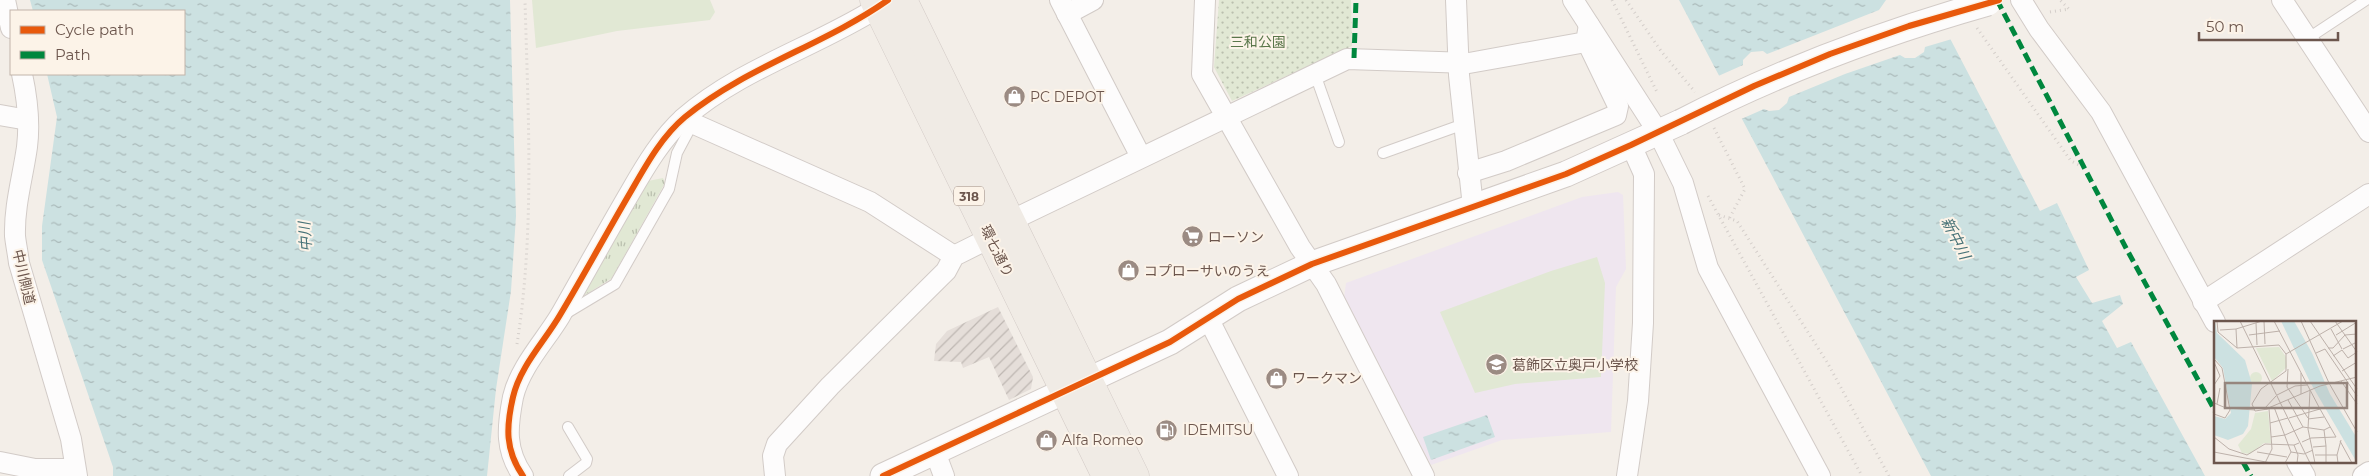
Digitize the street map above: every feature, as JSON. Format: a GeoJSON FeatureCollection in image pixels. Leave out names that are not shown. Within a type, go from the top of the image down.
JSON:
{"type":"FeatureCollection","features":[{"type":"Feature","properties":{"kind":"main road","name":"環七通り"},"geometry":{"type":"LineString","coordinates":[[903,0],[1000,230],[1064,391],[1106,476]]}},
{"type":"Feature","properties":{"kind":"main road","name":"環七通り"},"geometry":{"type":"LineString","coordinates":[[880,2],[1000,230],[1089,380],[1135,476]]}},
{"type":"Feature","properties":{"kind":"street"},"geometry":{"type":"LineString","coordinates":[[5,0],[10,23]]}},
{"type":"Feature","properties":{"kind":"street"},"geometry":{"type":"LineString","coordinates":[[1094,0],[1063,7],[1141,157]]}},
{"type":"Feature","properties":{"kind":"street"},"geometry":{"type":"LineString","coordinates":[[1205,0],[1202,74],[1312,264],[1326,284],[1424,476]]}},
{"type":"Feature","properties":{"kind":"street"},"geometry":{"type":"LineString","coordinates":[[1456,0],[1458,62],[1468,174],[1473,207]]}},
{"type":"Feature","properties":{"kind":"street"},"geometry":{"type":"LineString","coordinates":[[1468,174],[1506,162],[1616,115],[1618,106],[1573,0]]}},
{"type":"Feature","properties":{"kind":"street"},"geometry":{"type":"LineString","coordinates":[[2021,0],[2039,29],[2101,112],[2214,321]]}},
{"type":"Feature","properties":{"kind":"street"},"geometry":{"type":"LineString","coordinates":[[2282,0],[2369,132]]}},
{"type":"Feature","properties":{"kind":"street"},"geometry":{"type":"LineString","coordinates":[[883,476],[1170,342],[1238,299],[1312,264],[1566,174],[1631,146],[1754,86],[1830,54],[1909,26],[1994,1]]}},
{"type":"Feature","properties":{"kind":"street"},"geometry":{"type":"LineString","coordinates":[[523,476],[510,451],[508,441],[513,395],[540,344],[559,317],[639,177],[663,140],[688,121],[706,101],[734,84],[855,22],[880,2]]}},
{"type":"Feature","properties":{"kind":"street"},"geometry":{"type":"LineString","coordinates":[[775,476],[773,456],[777,444],[830,386],[946,271],[954,256],[1000,230],[1141,157],[1350,58],[1469,62],[1587,34]]}},
{"type":"Feature","properties":{"kind":"street"},"geometry":{"type":"LineString","coordinates":[[1587,34],[1671,126],[1683,183],[1708,268],[1820,476]]}},
{"type":"Feature","properties":{"kind":"street","name":"中川側道"},"geometry":{"type":"LineString","coordinates":[[22,75],[28,120],[27,144],[17,206],[15,235],[19,263],[71,439],[76,472]]}},
{"type":"Feature","properties":{"kind":"street"},"geometry":{"type":"LineString","coordinates":[[0,115],[28,120]]}},
{"type":"Feature","properties":{"kind":"street"},"geometry":{"type":"LineString","coordinates":[[688,121],[870,202],[954,256]]}},
{"type":"Feature","properties":{"kind":"street"},"geometry":{"type":"LineString","coordinates":[[1628,476],[1638,400],[1643,323],[1644,174],[1631,146]]}},
{"type":"Feature","properties":{"kind":"street"},"geometry":{"type":"LineString","coordinates":[[2203,302],[2369,194]]}},
{"type":"Feature","properties":{"kind":"street"},"geometry":{"type":"LineString","coordinates":[[1208,318],[1288,476]]}},
{"type":"Feature","properties":{"kind":"street"},"geometry":{"type":"LineString","coordinates":[[935,452],[944,476]]}},
{"type":"Feature","properties":{"kind":"street"},"geometry":{"type":"LineString","coordinates":[[0,462],[35,469],[76,472]]}},
{"type":"Feature","properties":{"kind":"street"},"geometry":{"type":"LineString","coordinates":[[2298,464],[2305,476]]}},
{"type":"Feature","properties":{"kind":"street"},"geometry":{"type":"LineString","coordinates":[[2364,476],[2369,472]]}},
{"type":"Feature","properties":{"kind":"lane"},"geometry":{"type":"LineString","coordinates":[[2307,38],[2366,0]]}},
{"type":"Feature","properties":{"kind":"lane"},"geometry":{"type":"LineString","coordinates":[[1315,74],[1339,142]]}},
{"type":"Feature","properties":{"kind":"lane"},"geometry":{"type":"LineString","coordinates":[[559,317],[614,284],[669,189],[677,153],[688,121]]}},
{"type":"Feature","properties":{"kind":"lane"},"geometry":{"type":"LineString","coordinates":[[1383,152],[1464,124]]}},
{"type":"Feature","properties":{"kind":"lane"},"geometry":{"type":"LineString","coordinates":[[568,427],[588,459],[586,463],[569,476]]}},
{"type":"Feature","properties":{"kind":"path"},"geometry":{"type":"LineString","coordinates":[[516,351],[522,313],[529,219],[525,0]]}},
{"type":"Feature","properties":{"kind":"path"},"geometry":{"type":"LineString","coordinates":[[1612,0],[1671,126]]}},
{"type":"Feature","properties":{"kind":"path"},"geometry":{"type":"LineString","coordinates":[[1976,25],[2071,161],[2083,167]]}},
{"type":"Feature","properties":{"kind":"path"},"geometry":{"type":"LineString","coordinates":[[1704,190],[1862,476]]}},
{"type":"Feature","properties":{"kind":"path"},"geometry":{"type":"LineString","coordinates":[[1729,219],[1741,197]]}},
{"type":"Feature","properties":{"kind":"path"},"geometry":{"type":"LineString","coordinates":[[1718,214],[1737,221],[1827,362],[1889,476]]}},
{"type":"Feature","properties":{"kind":"shaded area","name":"葛飾区立奥戸小学校"},"geometry":{"type":"Polygon","coordinates":[[[1618,192],[1623,195],[1626,269],[1616,287],[1611,432],[1502,440],[1431,465],[1344,298],[1346,283],[1582,197],[1618,192]]]}},
{"type":"Feature","properties":{"kind":"shaded area"},"geometry":{"type":"Polygon","coordinates":[[[998,307],[1033,377],[1031,389],[1009,400],[989,357],[963,368],[961,362],[934,361],[936,344],[947,331],[998,307]]]}},
{"type":"Feature","properties":{"kind":"green space"},"geometry":{"type":"Polygon","coordinates":[[[532,0],[710,0],[715,12],[710,20],[617,31],[536,48],[532,0]]]}},
{"type":"Feature","properties":{"kind":"green space","name":"三和公園"},"geometry":{"type":"Polygon","coordinates":[[[1219,0],[1351,0],[1352,46],[1232,101],[1214,67],[1219,0]]]}},
{"type":"Feature","properties":{"kind":"green space"},"geometry":{"type":"Polygon","coordinates":[[[663,178],[665,183],[612,278],[585,295],[581,294],[648,181],[663,178]]]}},
{"type":"Feature","properties":{"kind":"green space"},"geometry":{"type":"Polygon","coordinates":[[[1597,257],[1605,283],[1601,377],[1515,384],[1475,393],[1440,312],[1551,271],[1597,257]]]}},
{"type":"Feature","properties":{"kind":"water","name":"中川"},"geometry":{"type":"Polygon","coordinates":[[[30,0],[510,0],[516,216],[511,291],[496,389],[487,476],[113,476],[113,467],[42,260],[42,226],[57,117],[47,75],[185,75],[185,10],[33,10],[30,0]]]}},
{"type":"Feature","properties":{"kind":"water","name":"新中川"},"geometry":{"type":"Polygon","coordinates":[[[1679,0],[1930,0],[2040,211],[2057,203],[2089,270],[2076,277],[2092,303],[2120,295],[2123,304],[2102,321],[2117,348],[2131,342],[2205,476],[1931,476],[1679,0]]]}},
{"type":"Feature","properties":{"kind":"water"},"geometry":{"type":"Polygon","coordinates":[[[1487,415],[1495,437],[1431,460],[1423,437],[1487,415]]]}},
{"type":"Feature","properties":{"kind":"pier"},"geometry":{"type":"Polygon","coordinates":[[[1886,0],[1933,0],[1952,39],[1925,47],[1924,52],[1915,58],[1905,58],[1900,55],[1845,74],[1789,97],[1787,103],[1779,110],[1769,111],[1764,109],[1739,120],[1716,77],[1743,65],[1743,60],[1751,52],[1763,51],[1767,54],[1879,10],[1886,0]]]}},
{"type":"Feature","properties":{"kind":"marked path"},"geometry":{"type":"LineString","coordinates":[[1354,58],[1356,0]]}},
{"type":"Feature","properties":{"kind":"marked path"},"geometry":{"type":"LineString","coordinates":[[1997,0],[2126,248],[2214,409]]}},
{"type":"Feature","properties":{"kind":"marked path"},"geometry":{"type":"LineString","coordinates":[[2244,464],[2251,476]]}},
{"type":"Feature","properties":{"kind":"cycle path"},"geometry":{"type":"LineString","coordinates":[[523,476],[513,457],[508,428],[516,386],[527,364],[554,325],[661,143],[676,125],[709,99],[759,70],[838,30],[888,0]]}},
{"type":"Feature","properties":{"kind":"cycle path"},"geometry":{"type":"LineString","coordinates":[[883,476],[1170,342],[1238,299],[1312,264],[1566,174],[1754,86],[1830,54],[1909,26],[1999,0]]}},
{"type":"Feature","properties":{"kind":"place","name":"PC DEPOT"},"geometry":{"type":"Point","coordinates":[1014,97]}},
{"type":"Feature","properties":{"kind":"place","name":"ローソン"},"geometry":{"type":"Point","coordinates":[1192,237]}},
{"type":"Feature","properties":{"kind":"place","name":"コプローサいのうえ"},"geometry":{"type":"Point","coordinates":[1128,271]}},
{"type":"Feature","properties":{"kind":"place","name":"葛飾区立奥戸小学校"},"geometry":{"type":"Point","coordinates":[1496,365]}},
{"type":"Feature","properties":{"kind":"place","name":"ワークマン"},"geometry":{"type":"Point","coordinates":[1276,378]}},
{"type":"Feature","properties":{"kind":"place","name":"IDEMITSU"},"geometry":{"type":"Point","coordinates":[1167,430]}},
{"type":"Feature","properties":{"kind":"place","name":"Alfa Romeo"},"geometry":{"type":"Point","coordinates":[1046,440]}}]}
